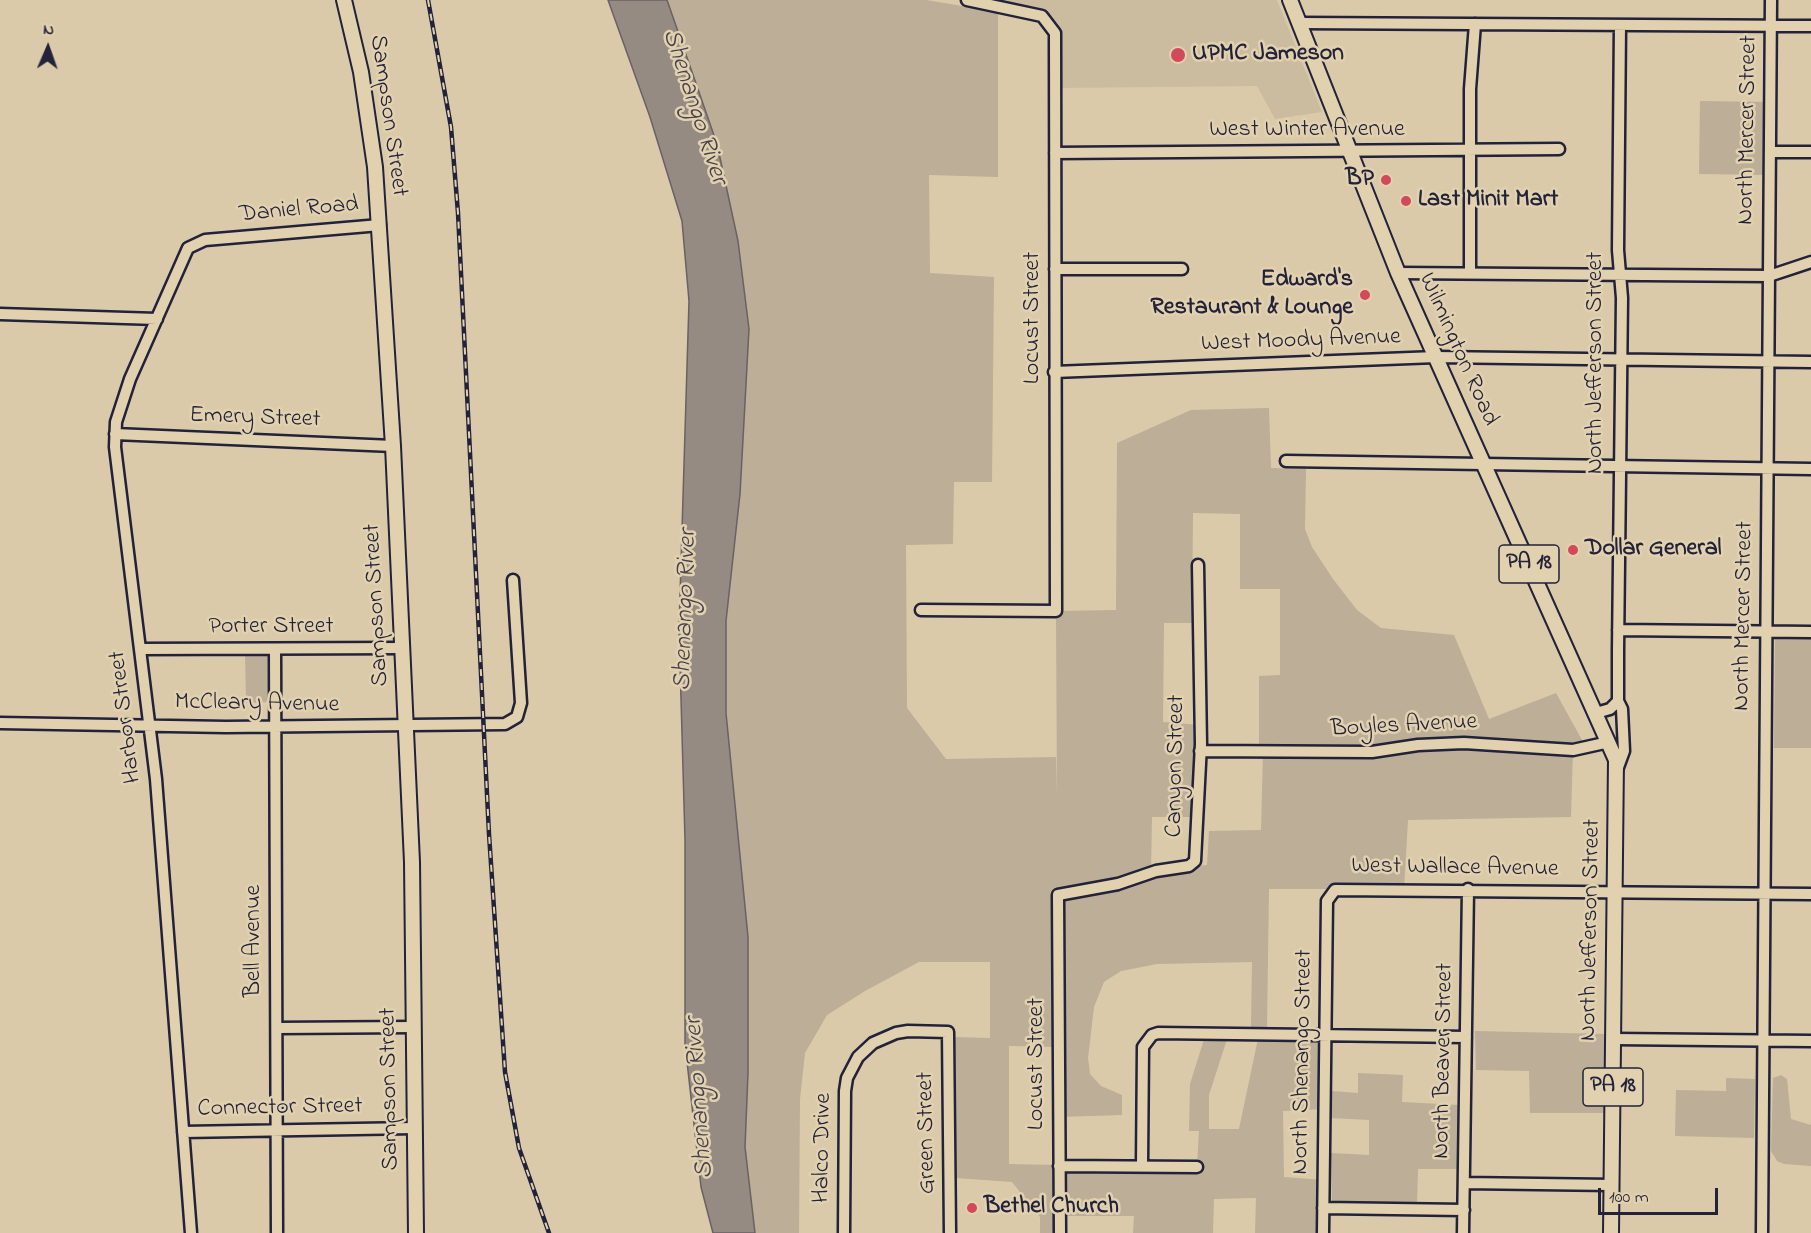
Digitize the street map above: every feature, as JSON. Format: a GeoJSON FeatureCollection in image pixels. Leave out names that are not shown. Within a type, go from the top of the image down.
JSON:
{"type":"FeatureCollection","features":[{"type":"Feature","properties":{"kind":"main road","name":"Sampson Street"},"geometry":{"type":"LineString","coordinates":[[344,0],[369,121],[380,225],[393,446],[407,727],[414,1027],[414,1233]]}},
{"type":"Feature","properties":{"kind":"main road","name":"Wilmington Road"},"geometry":{"type":"LineString","coordinates":[[1290,0],[1398,273],[1596,713]]}},
{"type":"Feature","properties":{"kind":"main road","name":"PA 18"},"geometry":{"type":"LineString","coordinates":[[1596,713],[1609,742],[1617,771]]}},
{"type":"Feature","properties":{"kind":"main road","name":"North Jefferson Street"},"geometry":{"type":"LineString","coordinates":[[1611,1233],[1617,771]]}},
{"type":"Feature","properties":{"kind":"street","name":"Locust Street"},"geometry":{"type":"LineString","coordinates":[[921,610],[1056,611],[1055,33],[1052,26],[1042,16],[968,0]]}},
{"type":"Feature","properties":{"kind":"street","name":"North Mercer Street"},"geometry":{"type":"LineString","coordinates":[[1762,1233],[1771,0]]}},
{"type":"Feature","properties":{"kind":"street"},"geometry":{"type":"LineString","coordinates":[[1299,24],[1811,26]]}},
{"type":"Feature","properties":{"kind":"street"},"geometry":{"type":"LineString","coordinates":[[1470,273],[1470,80],[1475,24]]}},
{"type":"Feature","properties":{"kind":"street","name":"North Jefferson Street"},"geometry":{"type":"LineString","coordinates":[[1617,771],[1624,751],[1622,709],[1618,701],[1621,359],[1620,25]]}},
{"type":"Feature","properties":{"kind":"street","name":"West Winter Avenue"},"geometry":{"type":"LineString","coordinates":[[1055,153],[1558,149]]}},
{"type":"Feature","properties":{"kind":"street"},"geometry":{"type":"LineString","coordinates":[[1770,152],[1811,152]]}},
{"type":"Feature","properties":{"kind":"street","name":"Daniel Road"},"geometry":{"type":"LineString","coordinates":[[222,238],[380,225]]}},
{"type":"Feature","properties":{"kind":"street","name":"Harbor Street"},"geometry":{"type":"LineString","coordinates":[[191,1233],[156,779],[115,434],[119,412],[130,379],[188,248],[206,240],[222,238]]}},
{"type":"Feature","properties":{"kind":"street"},"geometry":{"type":"LineString","coordinates":[[1398,273],[1769,276],[1811,262]]}},
{"type":"Feature","properties":{"kind":"street"},"geometry":{"type":"LineString","coordinates":[[1055,269],[1182,269]]}},
{"type":"Feature","properties":{"kind":"street"},"geometry":{"type":"LineString","coordinates":[[0,314],[157,319]]}},
{"type":"Feature","properties":{"kind":"street","name":"West Moody Avenue"},"geometry":{"type":"LineString","coordinates":[[1054,372],[1436,357],[1811,362]]}},
{"type":"Feature","properties":{"kind":"street","name":"Emery Street"},"geometry":{"type":"LineString","coordinates":[[115,434],[393,446]]}},
{"type":"Feature","properties":{"kind":"street"},"geometry":{"type":"LineString","coordinates":[[1286,461],[1811,469]]}},
{"type":"Feature","properties":{"kind":"street","name":"Canyon Street"},"geometry":{"type":"LineString","coordinates":[[1058,895],[1118,884],[1156,871],[1192,865],[1197,858],[1200,751],[1198,565]]}},
{"type":"Feature","properties":{"kind":"street","name":"McCleary Avenue"},"geometry":{"type":"LineString","coordinates":[[0,723],[276,727],[505,724],[517,717],[521,703],[513,580]]}},
{"type":"Feature","properties":{"kind":"street"},"geometry":{"type":"LineString","coordinates":[[1618,630],[1811,632]]}},
{"type":"Feature","properties":{"kind":"street","name":"Porter Street"},"geometry":{"type":"LineString","coordinates":[[140,649],[403,648]]}},
{"type":"Feature","properties":{"kind":"street","name":"Bell Avenue"},"geometry":{"type":"LineString","coordinates":[[275,649],[277,1233]]}},
{"type":"Feature","properties":{"kind":"street"},"geometry":{"type":"LineString","coordinates":[[1596,713],[1610,709],[1618,701]]}},
{"type":"Feature","properties":{"kind":"street","name":"Boyles Avenue"},"geometry":{"type":"LineString","coordinates":[[1200,751],[1372,752],[1464,742],[1574,750],[1609,742]]}},
{"type":"Feature","properties":{"kind":"street","name":"West Wallace Avenue"},"geometry":{"type":"LineString","coordinates":[[1332,892],[1341,888],[1811,894]]}},
{"type":"Feature","properties":{"kind":"street","name":"North Beaver Street"},"geometry":{"type":"LineString","coordinates":[[1463,1233],[1468,890]]}},
{"type":"Feature","properties":{"kind":"street","name":"North Shenango Street"},"geometry":{"type":"LineString","coordinates":[[1323,1233],[1327,901],[1332,892]]}},
{"type":"Feature","properties":{"kind":"street","name":"Locust Street"},"geometry":{"type":"LineString","coordinates":[[1058,895],[1060,1233]]}},
{"type":"Feature","properties":{"kind":"street"},"geometry":{"type":"LineString","coordinates":[[277,1028],[414,1027]]}},
{"type":"Feature","properties":{"kind":"street","name":"Halco Drive"},"geometry":{"type":"LineString","coordinates":[[844,1233],[844,1091],[852,1067],[867,1048],[884,1037],[909,1031],[948,1032]]}},
{"type":"Feature","properties":{"kind":"street","name":"Green Street"},"geometry":{"type":"LineString","coordinates":[[948,1032],[950,1233]]}},
{"type":"Feature","properties":{"kind":"street"},"geometry":{"type":"LineString","coordinates":[[1142,1165],[1143,1047],[1148,1038],[1158,1033],[1466,1037]]}},
{"type":"Feature","properties":{"kind":"street"},"geometry":{"type":"LineString","coordinates":[[1614,1039],[1811,1041]]}},
{"type":"Feature","properties":{"kind":"street","name":"Connector Street"},"geometry":{"type":"LineString","coordinates":[[183,1132],[414,1128]]}},
{"type":"Feature","properties":{"kind":"street"},"geometry":{"type":"LineString","coordinates":[[1059,1166],[1197,1167]]}},
{"type":"Feature","properties":{"kind":"street"},"geometry":{"type":"LineString","coordinates":[[1464,1183],[1612,1185]]}},
{"type":"Feature","properties":{"kind":"street"},"geometry":{"type":"LineString","coordinates":[[1323,1209],[1464,1210]]}},
{"type":"Feature","properties":{"kind":"shaded area"},"geometry":{"type":"Polygon","coordinates":[[[667,0],[926,0],[998,12],[998,177],[929,175],[930,273],[994,277],[992,482],[954,482],[953,544],[906,545],[907,708],[946,759],[1056,757],[1057,797],[1056,611],[1116,610],[1117,443],[1191,410],[1269,408],[1271,468],[1306,469],[1305,529],[1312,547],[1357,610],[1381,628],[1454,635],[1489,719],[1556,693],[1587,749],[1573,750],[1571,817],[1408,820],[1404,889],[1269,889],[1267,1027],[1251,1028],[1252,962],[1157,964],[1121,971],[1104,982],[1094,1007],[1088,1058],[1090,1074],[1101,1086],[1122,1095],[1122,1115],[1058,1117],[1058,1047],[1009,1046],[1009,1164],[1054,1165],[1053,1233],[1040,1233],[1040,1217],[1012,1182],[956,1178],[955,1037],[990,1038],[990,962],[919,962],[865,991],[827,1015],[805,1053],[800,1099],[799,1233],[755,1233],[745,1147],[748,1073],[748,937],[726,713],[726,621],[740,494],[749,329],[717,144],[667,0]],[[1193,513],[1192,623],[1164,623],[1163,722],[1199,725],[1198,817],[1152,817],[1151,872],[1207,865],[1209,831],[1261,830],[1263,753],[1259,752],[1259,676],[1280,675],[1280,589],[1240,589],[1240,514],[1193,513]]]}},
{"type":"Feature","properties":{"kind":"shaded area","name":"UPMC Jameson"},"geometry":{"type":"Polygon","coordinates":[[[981,0],[1277,0],[1322,112],[1275,119],[1257,86],[1058,88],[1058,24],[1046,14],[981,0]]]}},
{"type":"Feature","properties":{"kind":"shaded area"},"geometry":{"type":"Polygon","coordinates":[[[1700,101],[1770,102],[1770,175],[1699,174],[1700,101]]]}},
{"type":"Feature","properties":{"kind":"shaded area"},"geometry":{"type":"Polygon","coordinates":[[[1775,638],[1811,638],[1811,748],[1774,748],[1775,638]]]}},
{"type":"Feature","properties":{"kind":"shaded area"},"geometry":{"type":"Polygon","coordinates":[[[270,652],[270,702],[246,703],[245,653],[270,652]]]}},
{"type":"Feature","properties":{"kind":"shaded area"},"geometry":{"type":"Polygon","coordinates":[[[1475,1031],[1605,1034],[1604,1113],[1530,1113],[1529,1071],[1476,1070],[1475,1031]]]}},
{"type":"Feature","properties":{"kind":"shaded area"},"geometry":{"type":"Polygon","coordinates":[[[1206,1033],[1229,1033],[1209,1095],[1209,1129],[1239,1129],[1259,1034],[1326,1036],[1324,1109],[1283,1111],[1284,1177],[1323,1180],[1323,1233],[1255,1233],[1256,1198],[1214,1199],[1213,1233],[1133,1233],[1134,1216],[1059,1216],[1059,1166],[1197,1166],[1199,1131],[1189,1131],[1190,1084],[1206,1033]]]}},
{"type":"Feature","properties":{"kind":"shaded area"},"geometry":{"type":"Polygon","coordinates":[[[1358,1073],[1403,1075],[1402,1102],[1459,1105],[1458,1169],[1418,1169],[1417,1204],[1332,1203],[1331,1153],[1369,1155],[1369,1120],[1330,1118],[1331,1091],[1358,1093],[1358,1073]]]}},
{"type":"Feature","properties":{"kind":"shaded area"},"geometry":{"type":"Polygon","coordinates":[[[1781,1075],[1787,1079],[1791,1119],[1811,1125],[1811,1166],[1784,1164],[1777,1161],[1771,1151],[1773,1078],[1781,1075]]]}},
{"type":"Feature","properties":{"kind":"shaded area"},"geometry":{"type":"Polygon","coordinates":[[[1726,1078],[1755,1079],[1754,1138],[1675,1136],[1676,1090],[1726,1091],[1726,1078]]]}},
{"type":"Feature","properties":{"kind":"water","name":"Shenango River"},"geometry":{"type":"Polygon","coordinates":[[[608,0],[667,0],[717,144],[738,241],[749,329],[740,494],[726,621],[726,713],[748,937],[748,1073],[745,1147],[755,1233],[713,1233],[701,1187],[685,1044],[685,840],[679,628],[689,301],[682,221],[650,117],[608,0]]]}},
{"type":"Feature","properties":{"kind":"railway"},"geometry":{"type":"LineString","coordinates":[[428,0],[451,127],[458,213],[489,834],[505,1072],[519,1148],[549,1233]]}},
{"type":"Feature","properties":{"kind":"place","name":"UPMC Jameson"},"geometry":{"type":"Point","coordinates":[1178,55]}},
{"type":"Feature","properties":{"kind":"place","name":"BP"},"geometry":{"type":"Point","coordinates":[1386,180]}},
{"type":"Feature","properties":{"kind":"place","name":"Last Minit Mart"},"geometry":{"type":"Point","coordinates":[1406,201]}},
{"type":"Feature","properties":{"kind":"place","name":"Edward's Restaurant & Lounge"},"geometry":{"type":"Point","coordinates":[1365,295]}},
{"type":"Feature","properties":{"kind":"place","name":"Dollar General"},"geometry":{"type":"Point","coordinates":[1573,550]}},
{"type":"Feature","properties":{"kind":"place","name":"Bethel Church"},"geometry":{"type":"Point","coordinates":[972,1208]}}]}
